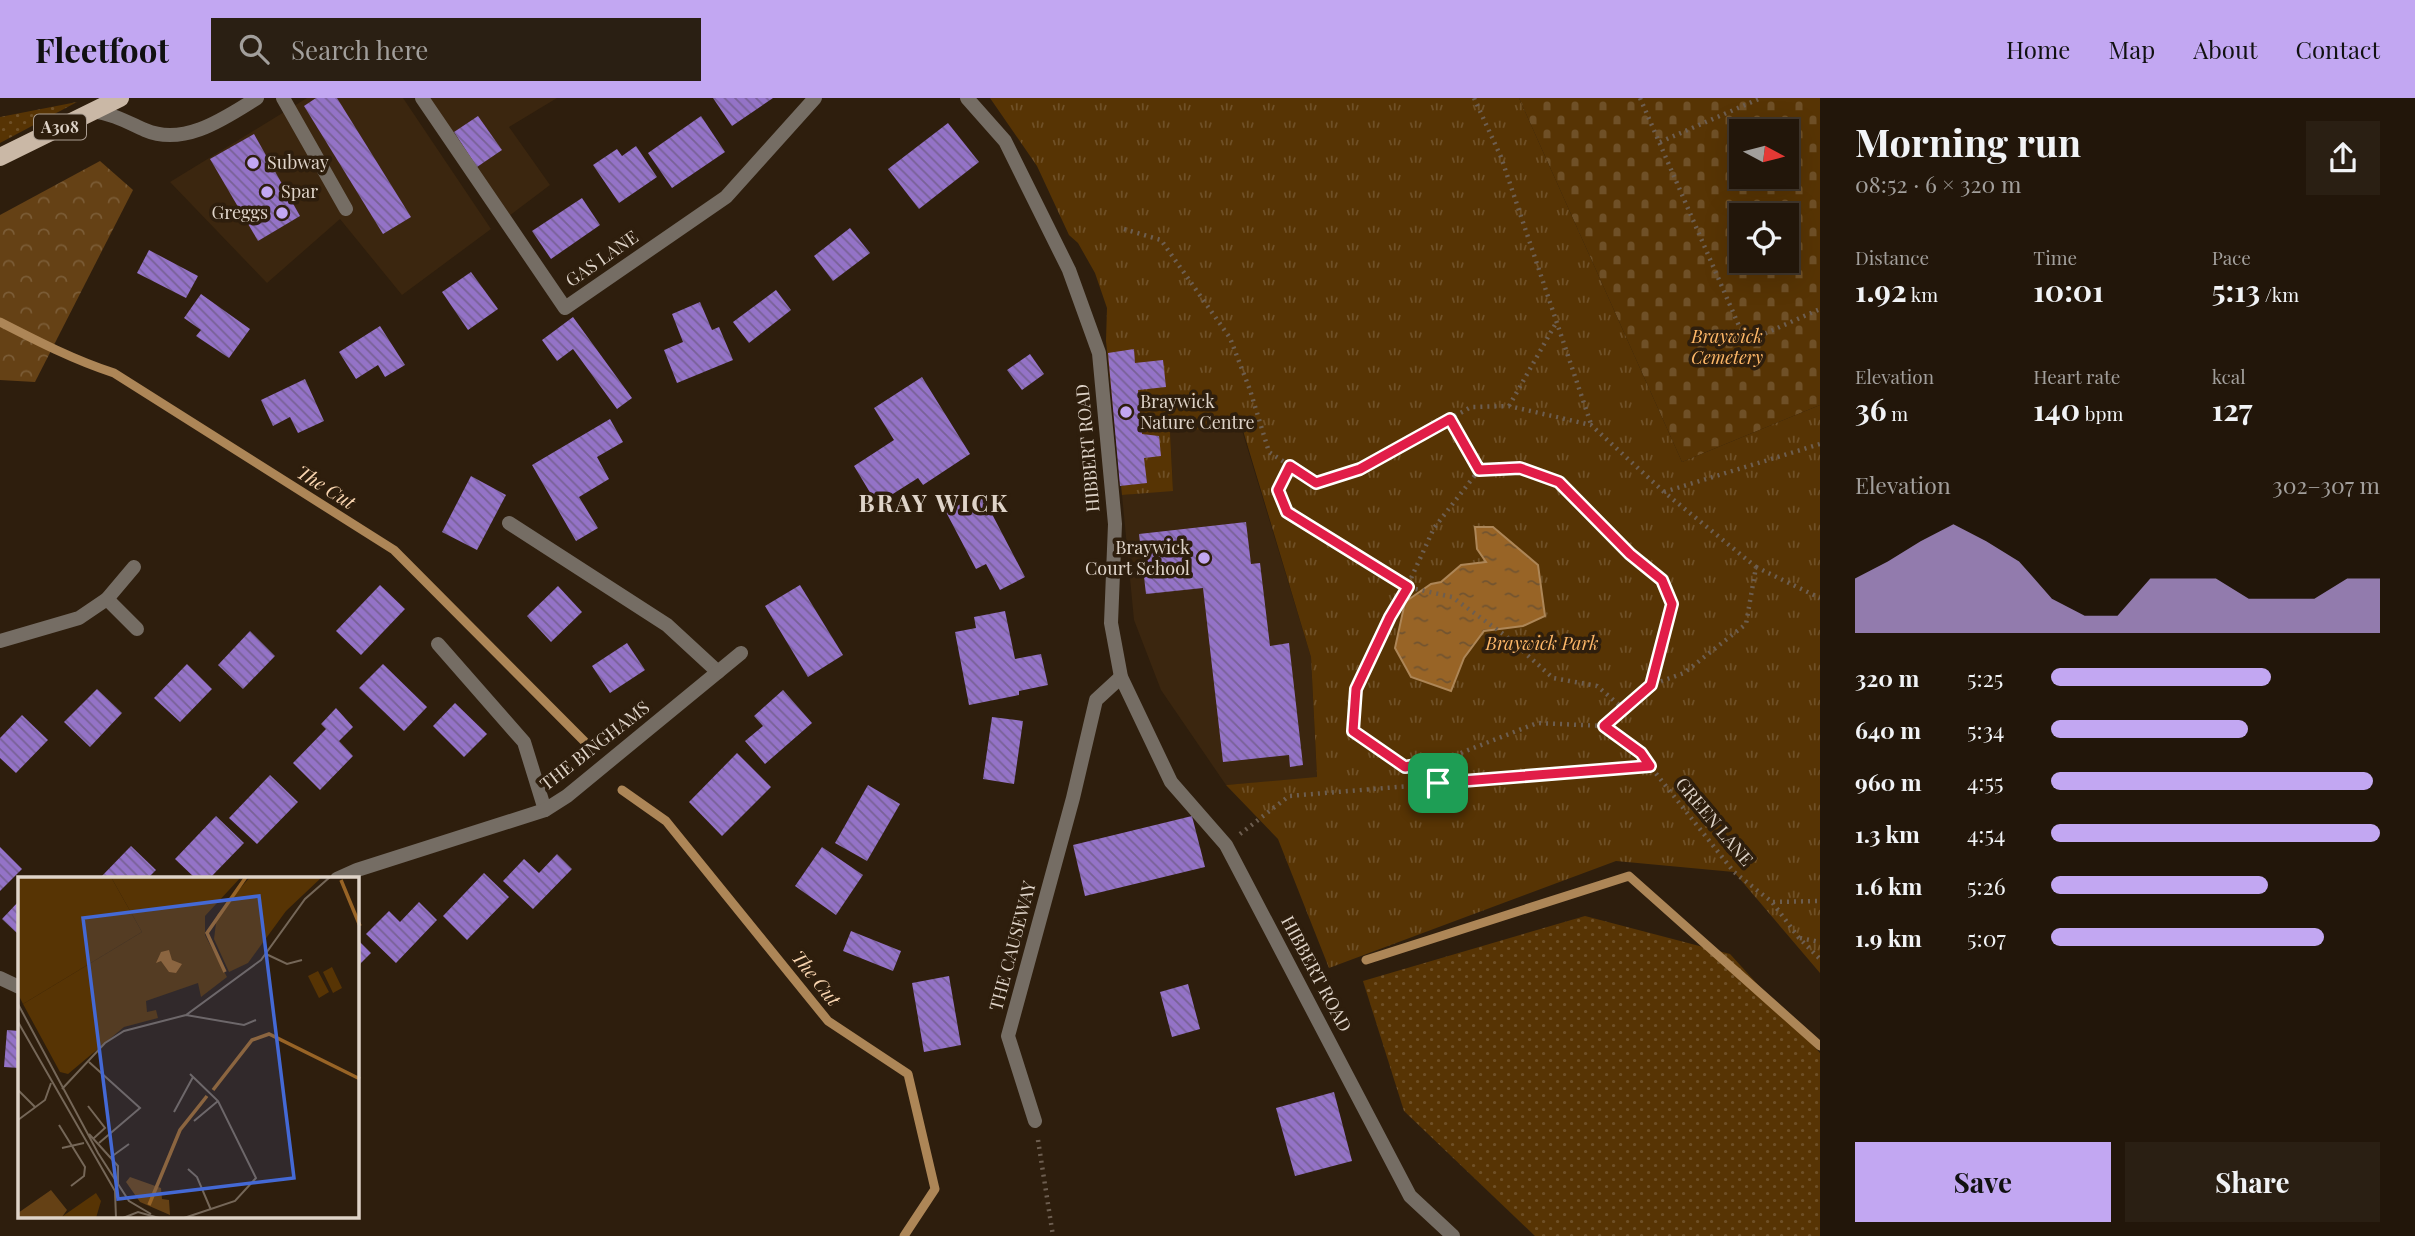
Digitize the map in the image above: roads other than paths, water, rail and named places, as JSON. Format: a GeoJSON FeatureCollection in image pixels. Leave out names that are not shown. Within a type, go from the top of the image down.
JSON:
{"type":"FeatureCollection","features":[{"type":"Feature","properties":{"kind":"main road","name":"A308"},"geometry":{"type":"LineString","coordinates":[[0,157],[120,98]]}},
{"type":"Feature","properties":{"kind":"street"},"geometry":{"type":"LineString","coordinates":[[93,110],[122,118],[155,133],[183,133],[213,124],[257,98]]}},
{"type":"Feature","properties":{"kind":"street"},"geometry":{"type":"LineString","coordinates":[[283,98],[346,209]]}},
{"type":"Feature","properties":{"kind":"street","name":"GAS LANE"},"geometry":{"type":"LineString","coordinates":[[422,98],[565,308],[726,197],[815,98]]}},
{"type":"Feature","properties":{"kind":"street","name":"HIBBERT ROAD"},"geometry":{"type":"LineString","coordinates":[[967,98],[1005,141],[1069,270],[1099,353],[1115,524],[1111,623],[1121,677],[1171,782],[1226,845],[1410,1196],[1448,1234]]}},
{"type":"Feature","properties":{"kind":"street"},"geometry":{"type":"LineString","coordinates":[[509,523],[667,625],[718,672]]}},
{"type":"Feature","properties":{"kind":"street"},"geometry":{"type":"LineString","coordinates":[[0,641],[79,618],[107,599],[134,568]]}},
{"type":"Feature","properties":{"kind":"street"},"geometry":{"type":"LineString","coordinates":[[107,599],[137,629]]}},
{"type":"Feature","properties":{"kind":"street"},"geometry":{"type":"LineString","coordinates":[[438,644],[524,742],[545,810]]}},
{"type":"Feature","properties":{"kind":"street","name":"THE BINGHAMS"},"geometry":{"type":"LineString","coordinates":[[341,877],[545,810],[567,796],[741,653]]}},
{"type":"Feature","properties":{"kind":"street","name":"THE CAUSEWAY"},"geometry":{"type":"LineString","coordinates":[[1035,1121],[1008,1036],[1073,798],[1096,700],[1121,677]]}},
{"type":"Feature","properties":{"kind":"street"},"geometry":{"type":"LineString","coordinates":[[0,978],[18,987]]}},
{"type":"Feature","properties":{"kind":"water"},"geometry":{"type":"Polygon","coordinates":[[[1475,527],[1493,527],[1538,565],[1545,616],[1523,626],[1484,631],[1464,658],[1451,691],[1411,677],[1395,648],[1405,602],[1431,584],[1441,582],[1461,565],[1486,562],[1477,549],[1475,527]]]}},
{"type":"Feature","properties":{"kind":"waterway","name":"The Cut"},"geometry":{"type":"LineString","coordinates":[[0,322],[70,356],[114,373],[394,550],[588,745]]}},
{"type":"Feature","properties":{"kind":"waterway","name":"The Cut"},"geometry":{"type":"LineString","coordinates":[[622,790],[666,821],[828,1021],[908,1074],[935,1189],[904,1236]]}},
{"type":"Feature","properties":{"kind":"waterway"},"geometry":{"type":"LineString","coordinates":[[1366,960],[1629,876],[1820,1046]]}},
{"type":"Feature","properties":{"kind":"place","name":"Subway"},"geometry":{"type":"Point","coordinates":[253,163]}},
{"type":"Feature","properties":{"kind":"place","name":"Spar"},"geometry":{"type":"Point","coordinates":[267,192]}},
{"type":"Feature","properties":{"kind":"place","name":"Greggs"},"geometry":{"type":"Point","coordinates":[282,213]}},
{"type":"Feature","properties":{"kind":"place","name":"Braywick Nature Centre"},"geometry":{"type":"Point","coordinates":[1126,412]}},
{"type":"Feature","properties":{"kind":"place","name":"Braywick Court School"},"geometry":{"type":"Point","coordinates":[1204,558]}},
{"type":"Feature","properties":{"kind":"district","name":"BRAY WICK"},"geometry":{"type":"Point","coordinates":[934,504]}},
{"type":"Feature","properties":{"kind":"park label","name":"Braywick Cemetery"},"geometry":{"type":"Point","coordinates":[1727,347]}},
{"type":"Feature","properties":{"kind":"park label","name":"Braywick Park"},"geometry":{"type":"Point","coordinates":[1542,644]}}]}
